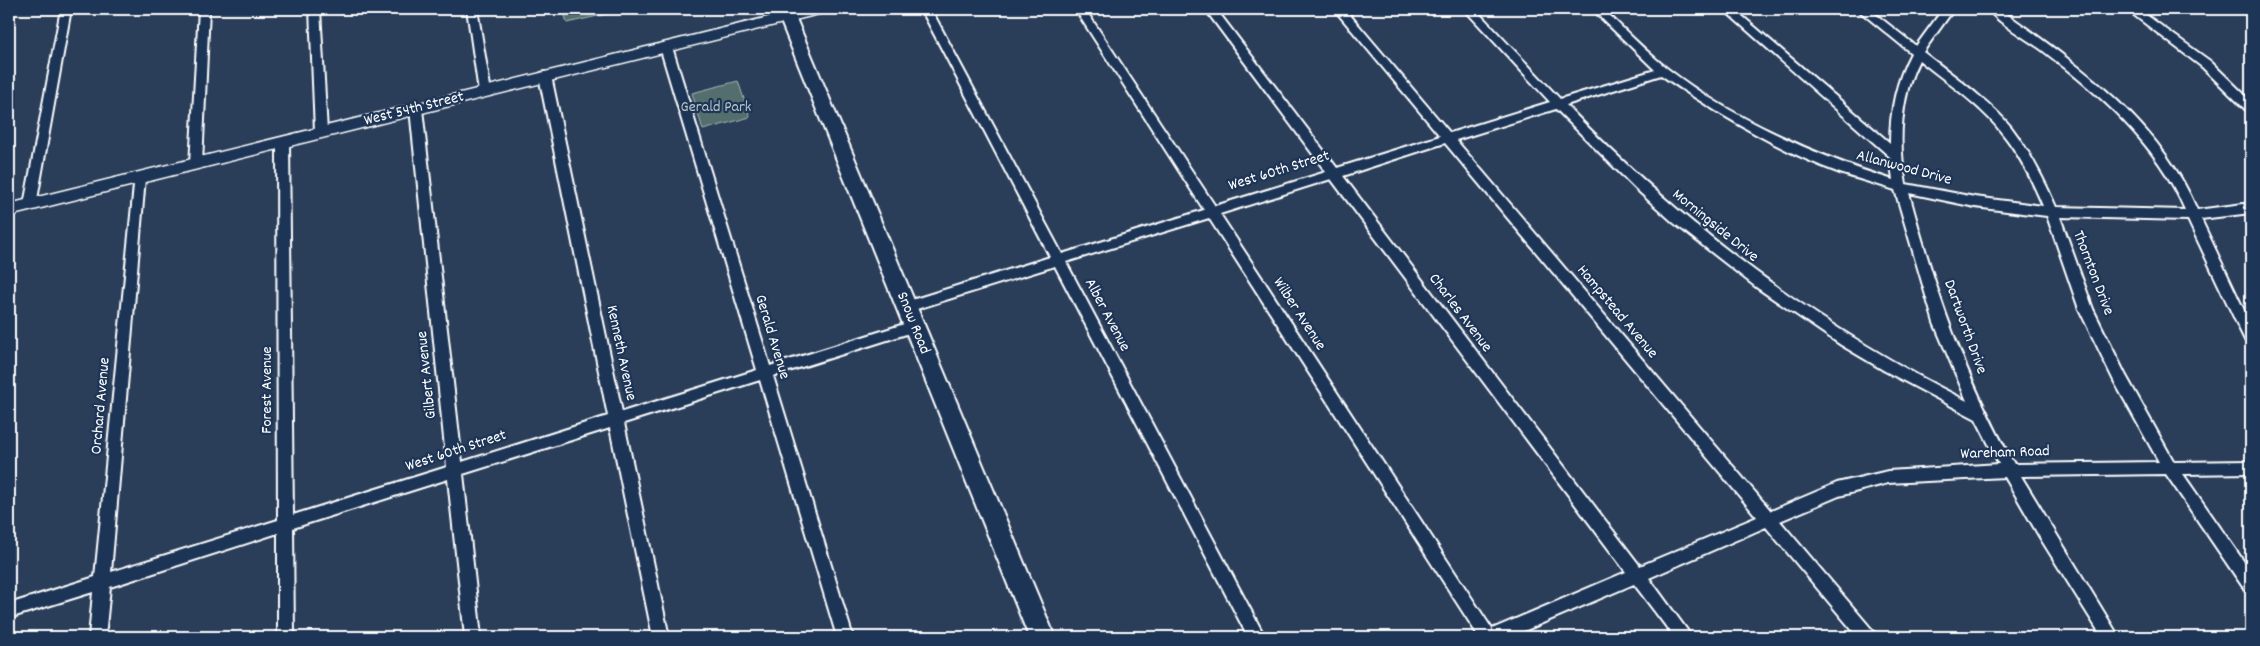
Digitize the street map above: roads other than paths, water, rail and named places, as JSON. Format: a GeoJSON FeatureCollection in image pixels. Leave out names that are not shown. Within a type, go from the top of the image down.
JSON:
{"type":"FeatureCollection","features":[{"type":"Feature","properties":{"kind":"main road","name":"Snow Road"},"geometry":{"type":"LineString","coordinates":[[786,13],[1042,637]]}},
{"type":"Feature","properties":{"kind":"street"},"geometry":{"type":"LineString","coordinates":[[30,205],[66,9]]}},
{"type":"Feature","properties":{"kind":"street"},"geometry":{"type":"LineString","coordinates":[[196,164],[204,9]]}},
{"type":"Feature","properties":{"kind":"street"},"geometry":{"type":"LineString","coordinates":[[315,9],[321,132]]}},
{"type":"Feature","properties":{"kind":"street"},"geometry":{"type":"LineString","coordinates":[[472,9],[485,92]]}},
{"type":"Feature","properties":{"kind":"street","name":"West 54th Street"},"geometry":{"type":"LineString","coordinates":[[9,210],[666,47],[786,13],[819,9]]}},
{"type":"Feature","properties":{"kind":"street","name":"Alber Avenue"},"geometry":{"type":"LineString","coordinates":[[926,9],[1256,637]]}},
{"type":"Feature","properties":{"kind":"street","name":"Wilber Avenue"},"geometry":{"type":"LineString","coordinates":[[1080,9],[1490,637]]}},
{"type":"Feature","properties":{"kind":"street","name":"Charles Avenue"},"geometry":{"type":"LineString","coordinates":[[1210,9],[1684,637]]}},
{"type":"Feature","properties":{"kind":"street","name":"Hampstead Avenue"},"geometry":{"type":"LineString","coordinates":[[1339,9],[1868,637]]}},
{"type":"Feature","properties":{"kind":"street","name":"Morningside Drive"},"geometry":{"type":"LineString","coordinates":[[1469,9],[1558,104],[1639,185],[1706,242],[1859,350],[1929,390],[1982,415]]}},
{"type":"Feature","properties":{"kind":"street","name":"Allanwood Drive"},"geometry":{"type":"LineString","coordinates":[[1598,9],[1663,71],[1710,103],[1779,140],[1843,169],[1900,187],[1976,202],[2052,212],[2192,215],[2251,208]]}},
{"type":"Feature","properties":{"kind":"street"},"geometry":{"type":"LineString","coordinates":[[1728,9],[1897,156]]}},
{"type":"Feature","properties":{"kind":"street","name":"Thornton Drive"},"geometry":{"type":"LineString","coordinates":[[1862,9],[1968,93],[2006,129],[2035,173],[2052,212],[2086,309],[2119,377],[2170,468],[2251,585]]}},
{"type":"Feature","properties":{"kind":"street","name":"Dartworth Drive"},"geometry":{"type":"LineString","coordinates":[[1949,9],[1916,52],[1904,82],[1898,114],[1897,156],[1900,187],[1949,345],[2009,470],[2066,567],[2111,637]]}},
{"type":"Feature","properties":{"kind":"street"},"geometry":{"type":"LineString","coordinates":[[1992,9],[2065,62],[2106,96],[2145,137],[2180,185],[2224,287],[2251,338]]}},
{"type":"Feature","properties":{"kind":"street"},"geometry":{"type":"LineString","coordinates":[[2131,9],[2206,64],[2251,108]]}},
{"type":"Feature","properties":{"kind":"street","name":"Gerald Avenue"},"geometry":{"type":"LineString","coordinates":[[666,47],[845,637]]}},
{"type":"Feature","properties":{"kind":"street","name":"West 60th Street"},"geometry":{"type":"LineString","coordinates":[[9,611],[765,373],[1058,259],[1663,71]]}},
{"type":"Feature","properties":{"kind":"street","name":"Kenneth Avenue"},"geometry":{"type":"LineString","coordinates":[[545,76],[661,637]]}},
{"type":"Feature","properties":{"kind":"street","name":"Gilbert Avenue"},"geometry":{"type":"LineString","coordinates":[[416,109],[473,637]]}},
{"type":"Feature","properties":{"kind":"street","name":"Forest Avenue"},"geometry":{"type":"LineString","coordinates":[[283,142],[286,637]]}},
{"type":"Feature","properties":{"kind":"street","name":"Orchard Avenue"},"geometry":{"type":"LineString","coordinates":[[97,637],[139,178]]}},
{"type":"Feature","properties":{"kind":"street","name":"Wareham Road"},"geometry":{"type":"LineString","coordinates":[[1490,637],[1837,490],[1888,477],[2009,470],[2251,468]]}},
{"type":"Feature","properties":{"kind":"park label","name":"Gerald Park"},"geometry":{"type":"Point","coordinates":[716,107]}}]}
